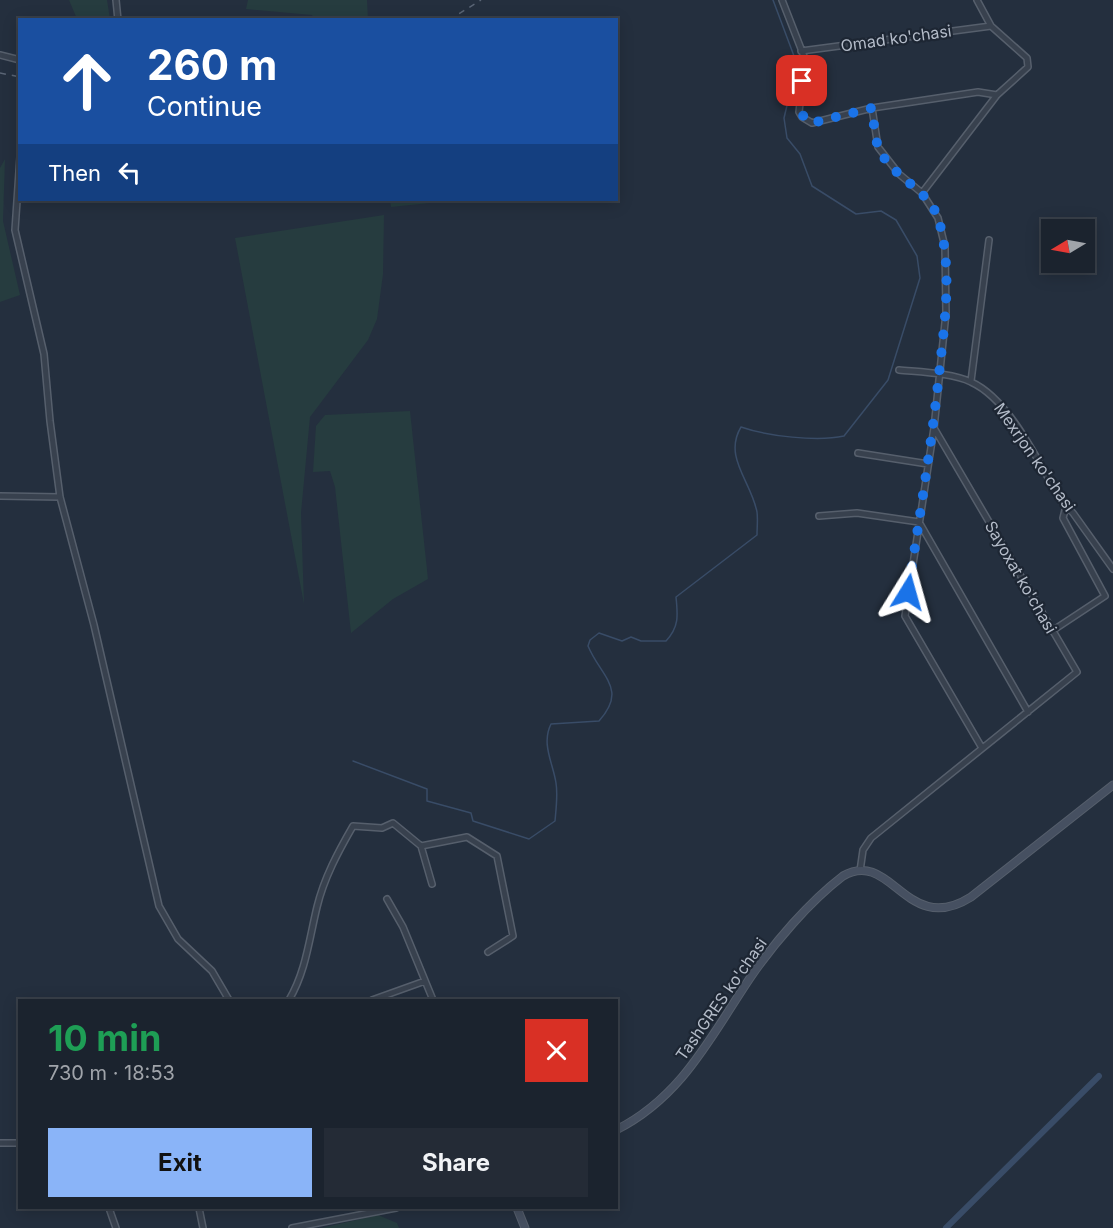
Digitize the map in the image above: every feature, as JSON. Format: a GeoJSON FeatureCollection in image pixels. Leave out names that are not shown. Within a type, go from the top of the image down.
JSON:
{"type":"FeatureCollection","features":[{"type":"Feature","properties":{"kind":"main road"},"geometry":{"type":"LineString","coordinates":[[860,871],[879,875],[927,908],[950,907],[971,897],[1113,785]]}},
{"type":"Feature","properties":{"kind":"main road","name":"TashGRES ko'chasi"},"geometry":{"type":"LineString","coordinates":[[618,1129],[644,1116],[663,1100],[700,1053],[767,953],[834,884],[846,874],[860,871]]}},
{"type":"Feature","properties":{"kind":"main road"},"geometry":{"type":"LineString","coordinates":[[517,1209],[525,1228]]}},
{"type":"Feature","properties":{"kind":"street"},"geometry":{"type":"LineString","coordinates":[[116,0],[118,18]]}},
{"type":"Feature","properties":{"kind":"street"},"geometry":{"type":"LineString","coordinates":[[782,0],[805,68],[800,93],[802,117],[812,123],[872,108],[978,92],[997,95]]}},
{"type":"Feature","properties":{"kind":"street"},"geometry":{"type":"LineString","coordinates":[[922,193],[997,95],[1028,67],[1027,58],[991,26],[977,0]]}},
{"type":"Feature","properties":{"kind":"street","name":"Omad ko'chasi"},"geometry":{"type":"LineString","coordinates":[[801,51],[991,26]]}},
{"type":"Feature","properties":{"kind":"street"},"geometry":{"type":"LineString","coordinates":[[0,55],[18,60]]}},
{"type":"Feature","properties":{"kind":"street"},"geometry":{"type":"LineString","coordinates":[[872,108],[878,147],[899,174],[922,193],[938,218],[945,247],[946,313],[934,428],[905,616],[982,748]]}},
{"type":"Feature","properties":{"kind":"street"},"geometry":{"type":"LineString","coordinates":[[18,187],[15,231],[44,354],[60,496],[94,625],[159,906],[178,939],[212,971],[228,999]]}},
{"type":"Feature","properties":{"kind":"street"},"geometry":{"type":"LineString","coordinates":[[971,381],[989,240]]}},
{"type":"Feature","properties":{"kind":"street","name":"Mexrjon ko'chasi"},"geometry":{"type":"LineString","coordinates":[[899,370],[971,381],[992,396],[1011,419],[1066,506],[1113,568]]}},
{"type":"Feature","properties":{"kind":"street","name":"Sayoxat ko'chasi"},"geometry":{"type":"LineString","coordinates":[[860,871],[863,850],[871,838],[1077,672],[934,428]]}},
{"type":"Feature","properties":{"kind":"street"},"geometry":{"type":"LineString","coordinates":[[858,453],[928,464]]}},
{"type":"Feature","properties":{"kind":"street"},"geometry":{"type":"LineString","coordinates":[[0,496],[60,496]]}},
{"type":"Feature","properties":{"kind":"street"},"geometry":{"type":"LineString","coordinates":[[1052,631],[1105,596],[1063,518],[1066,506]]}},
{"type":"Feature","properties":{"kind":"street"},"geometry":{"type":"LineString","coordinates":[[819,516],[857,513],[919,522]]}},
{"type":"Feature","properties":{"kind":"street"},"geometry":{"type":"LineString","coordinates":[[919,522],[1028,712]]}},
{"type":"Feature","properties":{"kind":"street"},"geometry":{"type":"LineString","coordinates":[[289,999],[310,946],[317,906],[333,861],[353,826],[382,828],[393,823],[421,846],[432,884]]}},
{"type":"Feature","properties":{"kind":"street"},"geometry":{"type":"LineString","coordinates":[[421,846],[467,837],[497,856],[513,936],[488,952]]}},
{"type":"Feature","properties":{"kind":"street"},"geometry":{"type":"LineString","coordinates":[[387,899],[403,927],[433,999]]}},
{"type":"Feature","properties":{"kind":"street"},"geometry":{"type":"LineString","coordinates":[[375,999],[425,981]]}},
{"type":"Feature","properties":{"kind":"street"},"geometry":{"type":"LineString","coordinates":[[0,1143],[18,1143]]}},
{"type":"Feature","properties":{"kind":"street"},"geometry":{"type":"LineString","coordinates":[[109,1209],[116,1228]]}},
{"type":"Feature","properties":{"kind":"street"},"geometry":{"type":"LineString","coordinates":[[199,1209],[203,1228]]}},
{"type":"Feature","properties":{"kind":"street"},"geometry":{"type":"LineString","coordinates":[[292,1228],[390,1209]]}},
{"type":"Feature","properties":{"kind":"green space"},"geometry":{"type":"Polygon","coordinates":[[[69,0],[107,0],[110,18],[77,18],[69,0]]]}},
{"type":"Feature","properties":{"kind":"green space"},"geometry":{"type":"Polygon","coordinates":[[[248,0],[367,0],[368,18],[314,18],[312,15],[246,9],[248,0]]]}},
{"type":"Feature","properties":{"kind":"green space"},"geometry":{"type":"Polygon","coordinates":[[[5,159],[3,221],[20,295],[0,302],[0,168],[5,159]]]}},
{"type":"Feature","properties":{"kind":"green space"},"geometry":{"type":"Polygon","coordinates":[[[390,201],[449,201],[391,207],[390,201]]]}},
{"type":"Feature","properties":{"kind":"green space"},"geometry":{"type":"Polygon","coordinates":[[[384,215],[383,274],[377,319],[368,340],[310,417],[301,513],[304,604],[235,238],[384,215]]]}},
{"type":"Feature","properties":{"kind":"green space"},"geometry":{"type":"Polygon","coordinates":[[[410,411],[428,579],[393,599],[351,633],[335,487],[330,471],[313,472],[316,426],[325,415],[410,411]]]}},
{"type":"Feature","properties":{"kind":"green space"},"geometry":{"type":"Polygon","coordinates":[[[378,1215],[397,1223],[399,1228],[322,1228],[378,1215]]]}},
{"type":"Feature","properties":{"kind":"waterway"},"geometry":{"type":"LineString","coordinates":[[353,761],[427,789],[427,801],[471,813],[473,821],[529,839],[555,821],[557,788],[547,746],[551,724],[599,721],[611,700],[612,691],[588,646],[590,640],[599,633],[622,641],[631,637],[641,641],[666,641],[677,621],[676,597],[757,535],[757,512],[740,469],[735,449],[736,438],[741,427],[792,437],[844,436],[888,380],[920,278],[917,256],[896,220],[881,211],[856,214],[812,186],[800,154],[787,138],[784,118],[797,64],[773,0]]}},
{"type":"Feature","properties":{"kind":"waterway"},"geometry":{"type":"LineString","coordinates":[[946,1228],[1099,1076]]}},
{"type":"Feature","properties":{"kind":"railway"},"geometry":{"type":"LineString","coordinates":[[452,18],[481,0]]}},
{"type":"Feature","properties":{"kind":"railway"},"geometry":{"type":"LineString","coordinates":[[0,73],[18,77]]}},
{"type":"Feature","properties":{"kind":"route"},"geometry":{"type":"LineString","coordinates":[[802,81],[799,112],[802,117],[812,123],[836,115],[872,108],[878,147],[899,174],[922,193],[938,218],[945,247],[946,313],[934,428],[908,592]]}}]}
